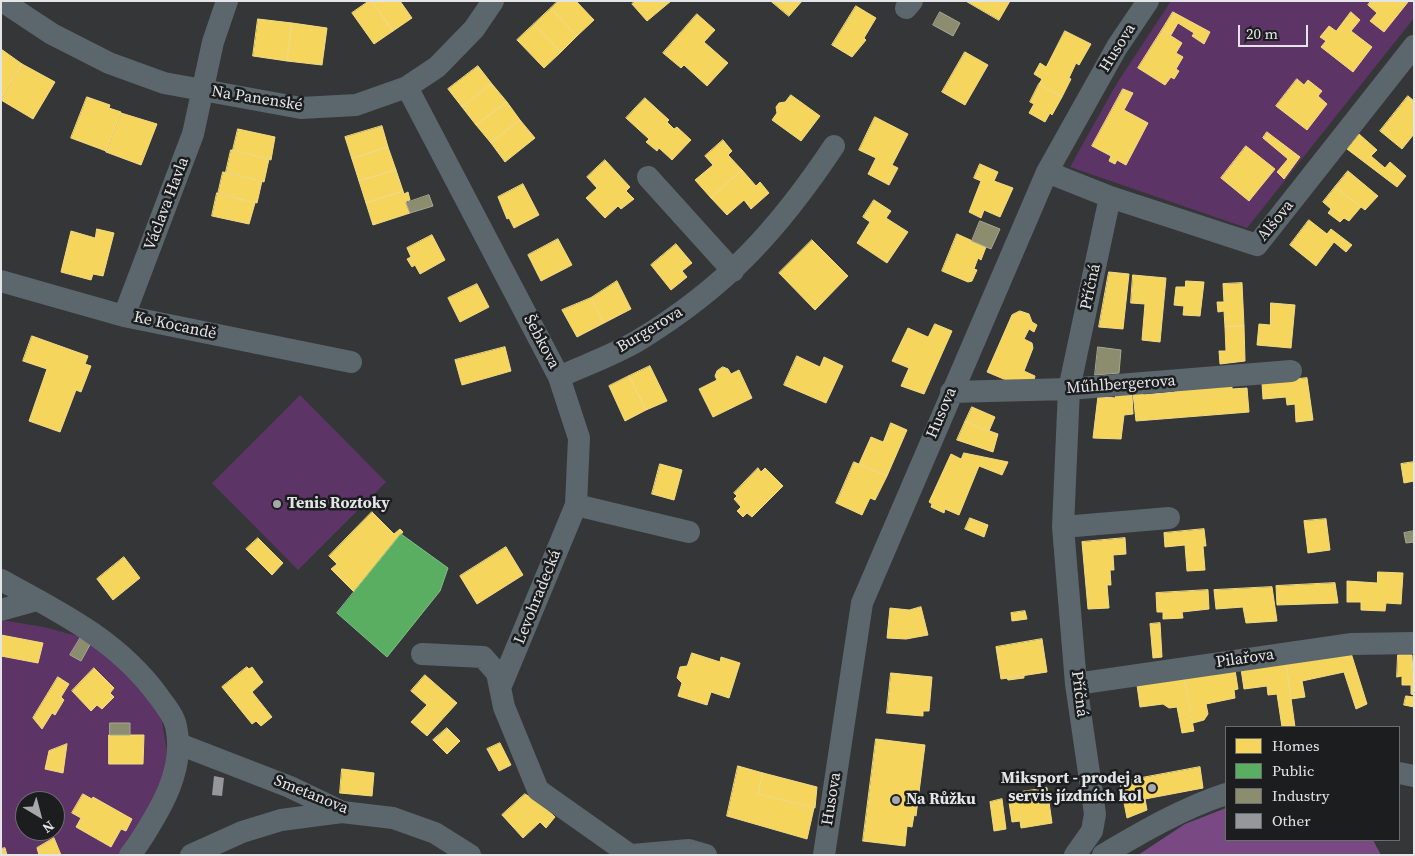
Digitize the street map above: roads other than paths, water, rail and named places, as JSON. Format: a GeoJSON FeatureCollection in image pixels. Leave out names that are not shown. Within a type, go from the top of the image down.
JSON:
{"type":"FeatureCollection","features":[{"type":"Feature","properties":{"kind":"street","name":"Na Panenské"},"geometry":{"type":"LineString","coordinates":[[2,1],[52,34],[110,63],[164,84],[300,108],[356,105],[407,87],[437,67],[474,29],[494,1]]}},
{"type":"Feature","properties":{"kind":"street","name":"Václava Havla"},"geometry":{"type":"LineString","coordinates":[[124,316],[193,134],[213,42],[227,1]]}},
{"type":"Feature","properties":{"kind":"street","name":"Husova"},"geometry":{"type":"LineString","coordinates":[[824,855],[862,603],[1047,172],[1117,47],[1148,1]]}},
{"type":"Feature","properties":{"kind":"street","name":"Alšova"},"geometry":{"type":"LineString","coordinates":[[1047,172],[1110,196],[1258,245],[1414,46]]}},
{"type":"Feature","properties":{"kind":"street","name":"Šebkova"},"geometry":{"type":"LineString","coordinates":[[407,87],[559,377],[579,438],[576,505]]}},
{"type":"Feature","properties":{"kind":"street","name":"Burgerova"},"geometry":{"type":"LineString","coordinates":[[559,377],[637,341],[695,302],[733,271],[770,234],[802,194],[834,146]]}},
{"type":"Feature","properties":{"kind":"street"},"geometry":{"type":"LineString","coordinates":[[648,177],[733,271]]}},
{"type":"Feature","properties":{"kind":"street","name":"Příčná"},"geometry":{"type":"LineString","coordinates":[[1075,855],[1092,831],[1095,814],[1076,684],[1064,527],[1069,389],[1110,196]]}},
{"type":"Feature","properties":{"kind":"street","name":"Ke Kocandě"},"geometry":{"type":"LineString","coordinates":[[1,281],[124,316],[350,362]]}},
{"type":"Feature","properties":{"kind":"street","name":"Műhlbergerova"},"geometry":{"type":"LineString","coordinates":[[951,392],[1069,389],[1290,372]]}},
{"type":"Feature","properties":{"kind":"street"},"geometry":{"type":"LineString","coordinates":[[576,505],[689,532]]}},
{"type":"Feature","properties":{"kind":"street","name":"Levohradecká"},"geometry":{"type":"LineString","coordinates":[[500,688],[576,505]]}},
{"type":"Feature","properties":{"kind":"street"},"geometry":{"type":"LineString","coordinates":[[1064,527],[1169,518]]}},
{"type":"Feature","properties":{"kind":"street"},"geometry":{"type":"LineString","coordinates":[[1,580],[74,619],[121,655],[146,678],[176,724],[179,744],[175,773],[164,801],[130,855]]}},
{"type":"Feature","properties":{"kind":"street"},"geometry":{"type":"LineString","coordinates":[[1,610],[37,600]]}},
{"type":"Feature","properties":{"kind":"street","name":"Pilařova"},"geometry":{"type":"LineString","coordinates":[[1076,684],[1352,644],[1414,643]]}},
{"type":"Feature","properties":{"kind":"street"},"geometry":{"type":"LineString","coordinates":[[422,654],[483,657],[497,672],[504,707],[538,790],[631,855],[689,850],[706,855]]}},
{"type":"Feature","properties":{"kind":"street","name":"Smetanova"},"geometry":{"type":"LineString","coordinates":[[179,744],[290,787],[342,812],[393,818],[435,833],[470,855]]}},
{"type":"Feature","properties":{"kind":"street"},"geometry":{"type":"LineString","coordinates":[[1400,773],[1414,776]]}},
{"type":"Feature","properties":{"kind":"street"},"geometry":{"type":"LineString","coordinates":[[1104,855],[1141,833],[1225,794]]}},
{"type":"Feature","properties":{"kind":"street"},"geometry":{"type":"LineString","coordinates":[[190,855],[242,832],[281,820],[342,812]]}},
{"type":"Feature","properties":{"kind":"place","name":"Tenis Roztoky"},"geometry":{"type":"Point","coordinates":[277,504]}},
{"type":"Feature","properties":{"kind":"place","name":"Miksport - prodej a servis jízdních kol"},"geometry":{"type":"Point","coordinates":[1152,788]}},
{"type":"Feature","properties":{"kind":"place","name":"Na Růžku"},"geometry":{"type":"Point","coordinates":[896,800]}}]}
